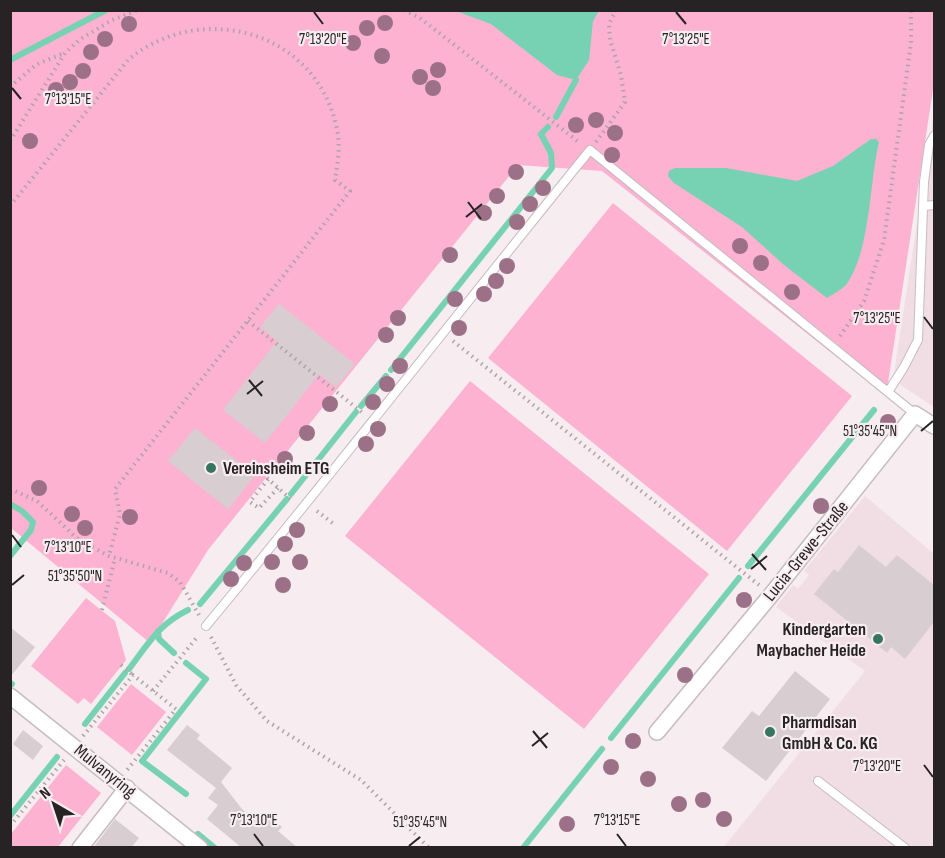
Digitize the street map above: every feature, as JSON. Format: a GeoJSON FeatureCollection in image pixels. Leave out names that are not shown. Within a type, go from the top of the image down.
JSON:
{"type":"FeatureCollection","features":[{"type":"Feature","properties":{"kind":"street","name":"Lucia-Grewe-Straße"},"geometry":{"type":"LineString","coordinates":[[657,732],[771,595],[915,414]]}},
{"type":"Feature","properties":{"kind":"street"},"geometry":{"type":"LineString","coordinates":[[915,414],[934,426]]}},
{"type":"Feature","properties":{"kind":"street","name":"Mulvanyring"},"geometry":{"type":"LineString","coordinates":[[12,699],[200,848]]}},
{"type":"Feature","properties":{"kind":"street"},"geometry":{"type":"LineString","coordinates":[[80,848],[127,788]]}},
{"type":"Feature","properties":{"kind":"lane"},"geometry":{"type":"LineString","coordinates":[[888,392],[918,340],[924,182],[929,145],[934,136]]}},
{"type":"Feature","properties":{"kind":"lane"},"geometry":{"type":"LineString","coordinates":[[206,626],[591,150],[915,414]]}},
{"type":"Feature","properties":{"kind":"lane"},"geometry":{"type":"LineString","coordinates":[[924,206],[934,205]]}},
{"type":"Feature","properties":{"kind":"lane"},"geometry":{"type":"LineString","coordinates":[[818,781],[905,848]]}},
{"type":"Feature","properties":{"kind":"path"},"geometry":{"type":"LineString","coordinates":[[10,141],[65,53],[79,40],[112,20],[138,10]]}},
{"type":"Feature","properties":{"kind":"path"},"geometry":{"type":"LineString","coordinates":[[404,10],[420,18],[555,125],[591,150],[625,102],[621,75],[610,40],[609,24],[616,10]]}},
{"type":"Feature","properties":{"kind":"path"},"geometry":{"type":"LineString","coordinates":[[832,347],[864,301],[884,240],[911,43],[911,10]]}},
{"type":"Feature","properties":{"kind":"path"},"geometry":{"type":"LineString","coordinates":[[10,206],[115,74],[137,51],[173,31],[208,24],[243,28],[287,48],[309,69],[327,98],[337,126],[339,142],[335,180],[350,191],[115,489],[120,514],[102,610]]}},
{"type":"Feature","properties":{"kind":"path"},"geometry":{"type":"LineString","coordinates":[[10,87],[37,64],[65,53]]}},
{"type":"Feature","properties":{"kind":"path"},"geometry":{"type":"LineString","coordinates":[[248,321],[372,420]]}},
{"type":"Feature","properties":{"kind":"path"},"geometry":{"type":"LineString","coordinates":[[442,332],[771,595]]}},
{"type":"Feature","properties":{"kind":"path"},"geometry":{"type":"LineString","coordinates":[[278,488],[259,508],[250,502],[267,479],[335,525]]}},
{"type":"Feature","properties":{"kind":"path"},"geometry":{"type":"LineString","coordinates":[[10,489],[37,501],[79,540],[112,557],[168,573],[180,582],[206,626],[236,685],[267,721],[361,780],[429,848]]}},
{"type":"Feature","properties":{"kind":"path"},"geometry":{"type":"LineString","coordinates":[[153,691],[206,626]]}},
{"type":"Feature","properties":{"kind":"path"},"geometry":{"type":"LineString","coordinates":[[121,665],[133,675]]}},
{"type":"Feature","properties":{"kind":"shaded area"},"geometry":{"type":"Polygon","coordinates":[[[599,10],[593,21],[589,60],[576,80],[557,75],[491,24],[456,11],[599,10]]]}},
{"type":"Feature","properties":{"kind":"shaded area"},"geometry":{"type":"Polygon","coordinates":[[[11,11],[934,11],[934,83],[886,396],[602,171],[518,165],[208,550],[150,643],[11,528],[11,11]]]}},
{"type":"Feature","properties":{"kind":"shaded area"},"geometry":{"type":"Polygon","coordinates":[[[934,112],[934,407],[893,380],[934,112]]]}},
{"type":"Feature","properties":{"kind":"shaded area"},"geometry":{"type":"Polygon","coordinates":[[[871,139],[879,142],[860,254],[846,285],[827,298],[784,265],[742,227],[674,183],[668,176],[669,171],[675,168],[726,168],[797,181],[833,166],[871,139]]]}},
{"type":"Feature","properties":{"kind":"shaded area"},"geometry":{"type":"Polygon","coordinates":[[[613,203],[852,396],[727,551],[488,358],[613,203]]]}},
{"type":"Feature","properties":{"kind":"shaded area"},"geometry":{"type":"Polygon","coordinates":[[[470,381],[709,574],[584,729],[345,536],[470,381]]]}},
{"type":"Feature","properties":{"kind":"shaded area"},"geometry":{"type":"Polygon","coordinates":[[[865,496],[934,554],[934,847],[723,848],[865,671],[776,607],[793,585],[798,589],[809,575],[804,571],[865,496]]]}},
{"type":"Feature","properties":{"kind":"shaded area"},"geometry":{"type":"Polygon","coordinates":[[[86,598],[115,621],[126,660],[91,704],[84,698],[78,704],[31,666],[86,598]]]}},
{"type":"Feature","properties":{"kind":"shaded area"},"geometry":{"type":"Polygon","coordinates":[[[131,684],[166,712],[132,755],[97,727],[131,684]]]}},
{"type":"Feature","properties":{"kind":"shaded area"},"geometry":{"type":"Polygon","coordinates":[[[66,765],[101,793],[58,847],[11,847],[11,834],[66,765]]]}},
{"type":"Feature","properties":{"kind":"building"},"geometry":{"type":"Polygon","coordinates":[[[279,304],[355,364],[336,387],[319,374],[265,443],[223,410],[277,341],[260,327],[279,304]]]}},
{"type":"Feature","properties":{"kind":"building","name":"Vereinsheim ETG"},"geometry":{"type":"Polygon","coordinates":[[[195,428],[255,475],[228,509],[168,461],[195,428]]]}},
{"type":"Feature","properties":{"kind":"building"},"geometry":{"type":"Polygon","coordinates":[[[859,545],[886,567],[897,555],[934,585],[934,622],[905,659],[891,647],[887,653],[814,594],[834,569],[838,572],[859,545]]]}},
{"type":"Feature","properties":{"kind":"building"},"geometry":{"type":"Polygon","coordinates":[[[10,627],[35,647],[10,677],[10,627]]]}},
{"type":"Feature","properties":{"kind":"building","name":"Pharmdisan GmbH & Co. KG"},"geometry":{"type":"Polygon","coordinates":[[[795,671],[830,699],[766,781],[722,748],[752,711],[759,716],[795,671]]]}},
{"type":"Feature","properties":{"kind":"building"},"geometry":{"type":"Polygon","coordinates":[[[187,725],[200,735],[197,739],[232,768],[221,782],[242,809],[262,824],[268,816],[282,827],[278,831],[298,848],[242,848],[207,819],[218,805],[208,798],[216,788],[167,750],[187,725]]]}},
{"type":"Feature","properties":{"kind":"building"},"geometry":{"type":"Polygon","coordinates":[[[23,730],[43,746],[33,760],[13,744],[23,730]]]}},
{"type":"Feature","properties":{"kind":"building"},"geometry":{"type":"Polygon","coordinates":[[[115,819],[139,838],[131,848],[93,848],[115,819]]]}},
{"type":"Feature","properties":{"kind":"waterway"},"geometry":{"type":"LineString","coordinates":[[10,60],[106,10]]}},
{"type":"Feature","properties":{"kind":"waterway"},"geometry":{"type":"LineString","coordinates":[[556,117],[576,80]]}},
{"type":"Feature","properties":{"kind":"waterway"},"geometry":{"type":"LineString","coordinates":[[391,370],[552,168],[551,153],[541,134],[548,127]]}},
{"type":"Feature","properties":{"kind":"waterway"},"geometry":{"type":"LineString","coordinates":[[361,406],[386,376]]}},
{"type":"Feature","properties":{"kind":"waterway"},"geometry":{"type":"LineString","coordinates":[[748,566],[874,410]]}},
{"type":"Feature","properties":{"kind":"waterway"},"geometry":{"type":"LineString","coordinates":[[291,494],[356,412]]}},
{"type":"Feature","properties":{"kind":"waterway"},"geometry":{"type":"LineString","coordinates":[[200,604],[287,499]]}},
{"type":"Feature","properties":{"kind":"waterway"},"geometry":{"type":"LineString","coordinates":[[10,504],[22,511],[33,522],[31,530],[10,556]]}},
{"type":"Feature","properties":{"kind":"waterway"},"geometry":{"type":"LineString","coordinates":[[611,738],[739,578]]}},
{"type":"Feature","properties":{"kind":"waterway"},"geometry":{"type":"LineString","coordinates":[[129,669],[162,628],[188,610]]}},
{"type":"Feature","properties":{"kind":"waterway"},"geometry":{"type":"LineString","coordinates":[[158,631],[159,639],[174,653]]}},
{"type":"Feature","properties":{"kind":"waterway"},"geometry":{"type":"LineString","coordinates":[[186,663],[206,679],[142,761],[186,794]]}},
{"type":"Feature","properties":{"kind":"waterway"},"geometry":{"type":"LineString","coordinates":[[85,724],[125,673]]}},
{"type":"Feature","properties":{"kind":"waterway"},"geometry":{"type":"LineString","coordinates":[[523,848],[602,749]]}},
{"type":"Feature","properties":{"kind":"waterway"},"geometry":{"type":"LineString","coordinates":[[10,816],[57,757]]}},
{"type":"Feature","properties":{"kind":"waterway"},"geometry":{"type":"LineString","coordinates":[[198,834],[215,848]]}},
{"type":"Feature","properties":{"kind":"place","name":"Vereinsheim ETG"},"geometry":{"type":"Point","coordinates":[211,468]}},
{"type":"Feature","properties":{"kind":"place","name":"Kindergarten Maybacher Heide"},"geometry":{"type":"Point","coordinates":[878,639]}},
{"type":"Feature","properties":{"kind":"place","name":"Pharmdisan GmbH & Co. KG"},"geometry":{"type":"Point","coordinates":[770,732]}}]}
